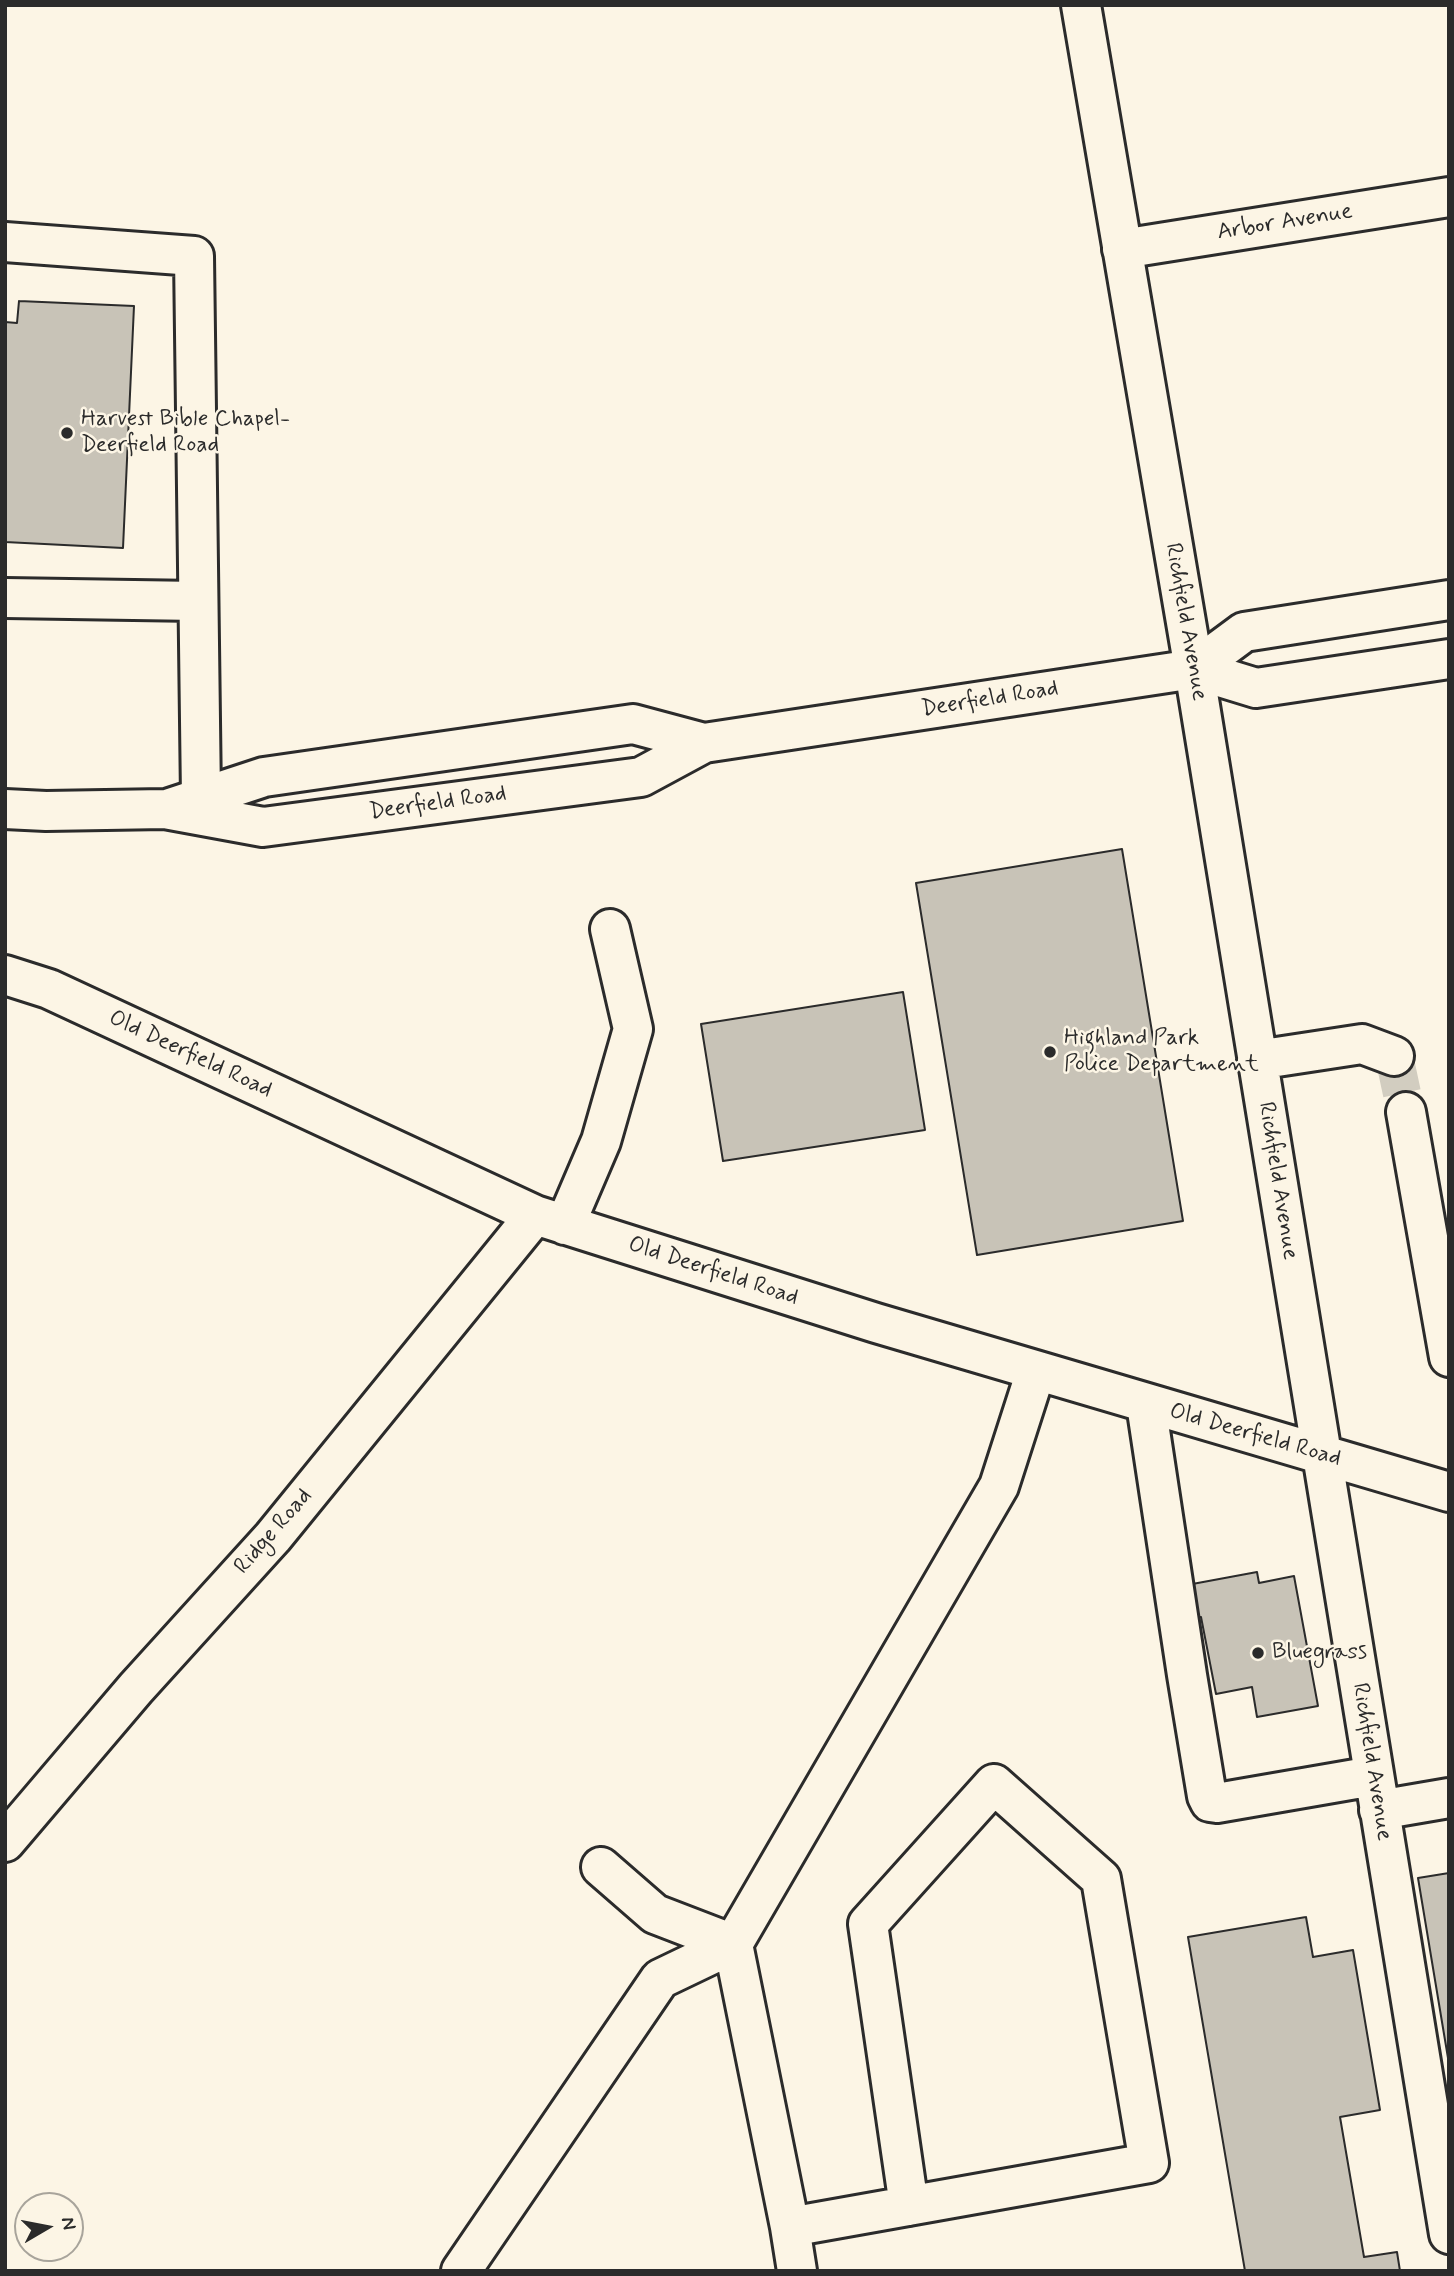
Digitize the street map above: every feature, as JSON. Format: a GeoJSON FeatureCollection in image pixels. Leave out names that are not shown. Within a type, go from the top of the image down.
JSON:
{"type":"FeatureCollection","features":[{"type":"Feature","properties":{"kind":"street","name":"Richfield Avenue"},"geometry":{"type":"LineString","coordinates":[[1081,5],[1194,669],[1449,2234]]}},
{"type":"Feature","properties":{"kind":"street","name":"Arbor Avenue"},"geometry":{"type":"LineString","coordinates":[[1122,250],[1449,197]]}},
{"type":"Feature","properties":{"kind":"street"},"geometry":{"type":"LineString","coordinates":[[5,242],[194,256],[201,798]]}},
{"type":"Feature","properties":{"kind":"street"},"geometry":{"type":"LineString","coordinates":[[5,598],[198,601]]}},
{"type":"Feature","properties":{"kind":"street","name":"Deerfield Road"},"geometry":{"type":"LineString","coordinates":[[1194,669],[1244,632],[1449,600]]}},
{"type":"Feature","properties":{"kind":"street","name":"Deerfield Road"},"geometry":{"type":"LineString","coordinates":[[5,809],[165,809],[263,827],[641,777],[704,743],[1194,669],[1256,688],[1449,659]]}},
{"type":"Feature","properties":{"kind":"street","name":"Deerfield Road"},"geometry":{"type":"LineString","coordinates":[[165,809],[264,777],[633,724],[704,743]]}},
{"type":"Feature","properties":{"kind":"street","name":"Ridge Road"},"geometry":{"type":"LineString","coordinates":[[5,1842],[136,1688],[273,1537],[550,1220],[601,1141],[633,1028],[610,929]]}},
{"type":"Feature","properties":{"kind":"street","name":"Old Deerfield Road"},"geometry":{"type":"LineString","coordinates":[[5,975],[49,989],[550,1220],[876,1323],[1449,1492]]}},
{"type":"Feature","properties":{"kind":"street"},"geometry":{"type":"LineString","coordinates":[[1257,1060],[1362,1044],[1394,1056]]}},
{"type":"Feature","properties":{"kind":"street"},"geometry":{"type":"LineString","coordinates":[[1406,1112],[1449,1357]]}},
{"type":"Feature","properties":{"kind":"street"},"geometry":{"type":"LineString","coordinates":[[461,2271],[660,1979],[733,1944],[999,1486],[1036,1371]]}},
{"type":"Feature","properties":{"kind":"street"},"geometry":{"type":"LineString","coordinates":[[1146,1404],[1189,1688],[1210,1802],[1376,1793],[1449,1798]]}},
{"type":"Feature","properties":{"kind":"street"},"geometry":{"type":"LineString","coordinates":[[790,2227],[909,2206],[1149,2163],[1101,1879],[994,1784],[867,1924],[909,2206]]}},
{"type":"Feature","properties":{"kind":"street"},"geometry":{"type":"LineString","coordinates":[[601,1867],[654,1914],[733,1944]]}},
{"type":"Feature","properties":{"kind":"street"},"geometry":{"type":"LineString","coordinates":[[733,1944],[797,2271]]}},
{"type":"Feature","properties":{"kind":"building","name":"Harvest Bible Chapel- Deerfield Road"},"geometry":{"type":"Polygon","coordinates":[[[19,301],[134,306],[123,548],[5,542],[5,322],[17,323],[19,301]]]}},
{"type":"Feature","properties":{"kind":"building","name":"Highland Park Police Department"},"geometry":{"type":"Polygon","coordinates":[[[1122,849],[1183,1221],[977,1255],[916,883],[1122,849]]]}},
{"type":"Feature","properties":{"kind":"building"},"geometry":{"type":"Polygon","coordinates":[[[903,992],[925,1130],[723,1161],[701,1024],[903,992]]]}},
{"type":"Feature","properties":{"kind":"building","name":"Bluegrass"},"geometry":{"type":"Polygon","coordinates":[[[1257,1572],[1259,1583],[1294,1576],[1318,1706],[1257,1717],[1252,1687],[1216,1694],[1201,1617],[1194,1618],[1187,1585],[1257,1572]]]}},
{"type":"Feature","properties":{"kind":"building"},"geometry":{"type":"Polygon","coordinates":[[[1449,1873],[1449,2064],[1418,1878],[1449,1873]]]}},
{"type":"Feature","properties":{"kind":"building"},"geometry":{"type":"Polygon","coordinates":[[[1306,1917],[1313,1957],[1353,1950],[1380,2110],[1340,2117],[1364,2257],[1397,2252],[1400,2271],[1245,2271],[1188,1937],[1306,1917]]]}},
{"type":"Feature","properties":{"kind":"tunnel"},"geometry":{"type":"LineString","coordinates":[[1394,1056],[1406,1112]]}},
{"type":"Feature","properties":{"kind":"place","name":"Harvest Bible Chapel- Deerfield Road"},"geometry":{"type":"Point","coordinates":[67,433]}},
{"type":"Feature","properties":{"kind":"place","name":"Highland Park Police Department"},"geometry":{"type":"Point","coordinates":[1050,1052]}},
{"type":"Feature","properties":{"kind":"place","name":"Bluegrass"},"geometry":{"type":"Point","coordinates":[1258,1653]}}]}
